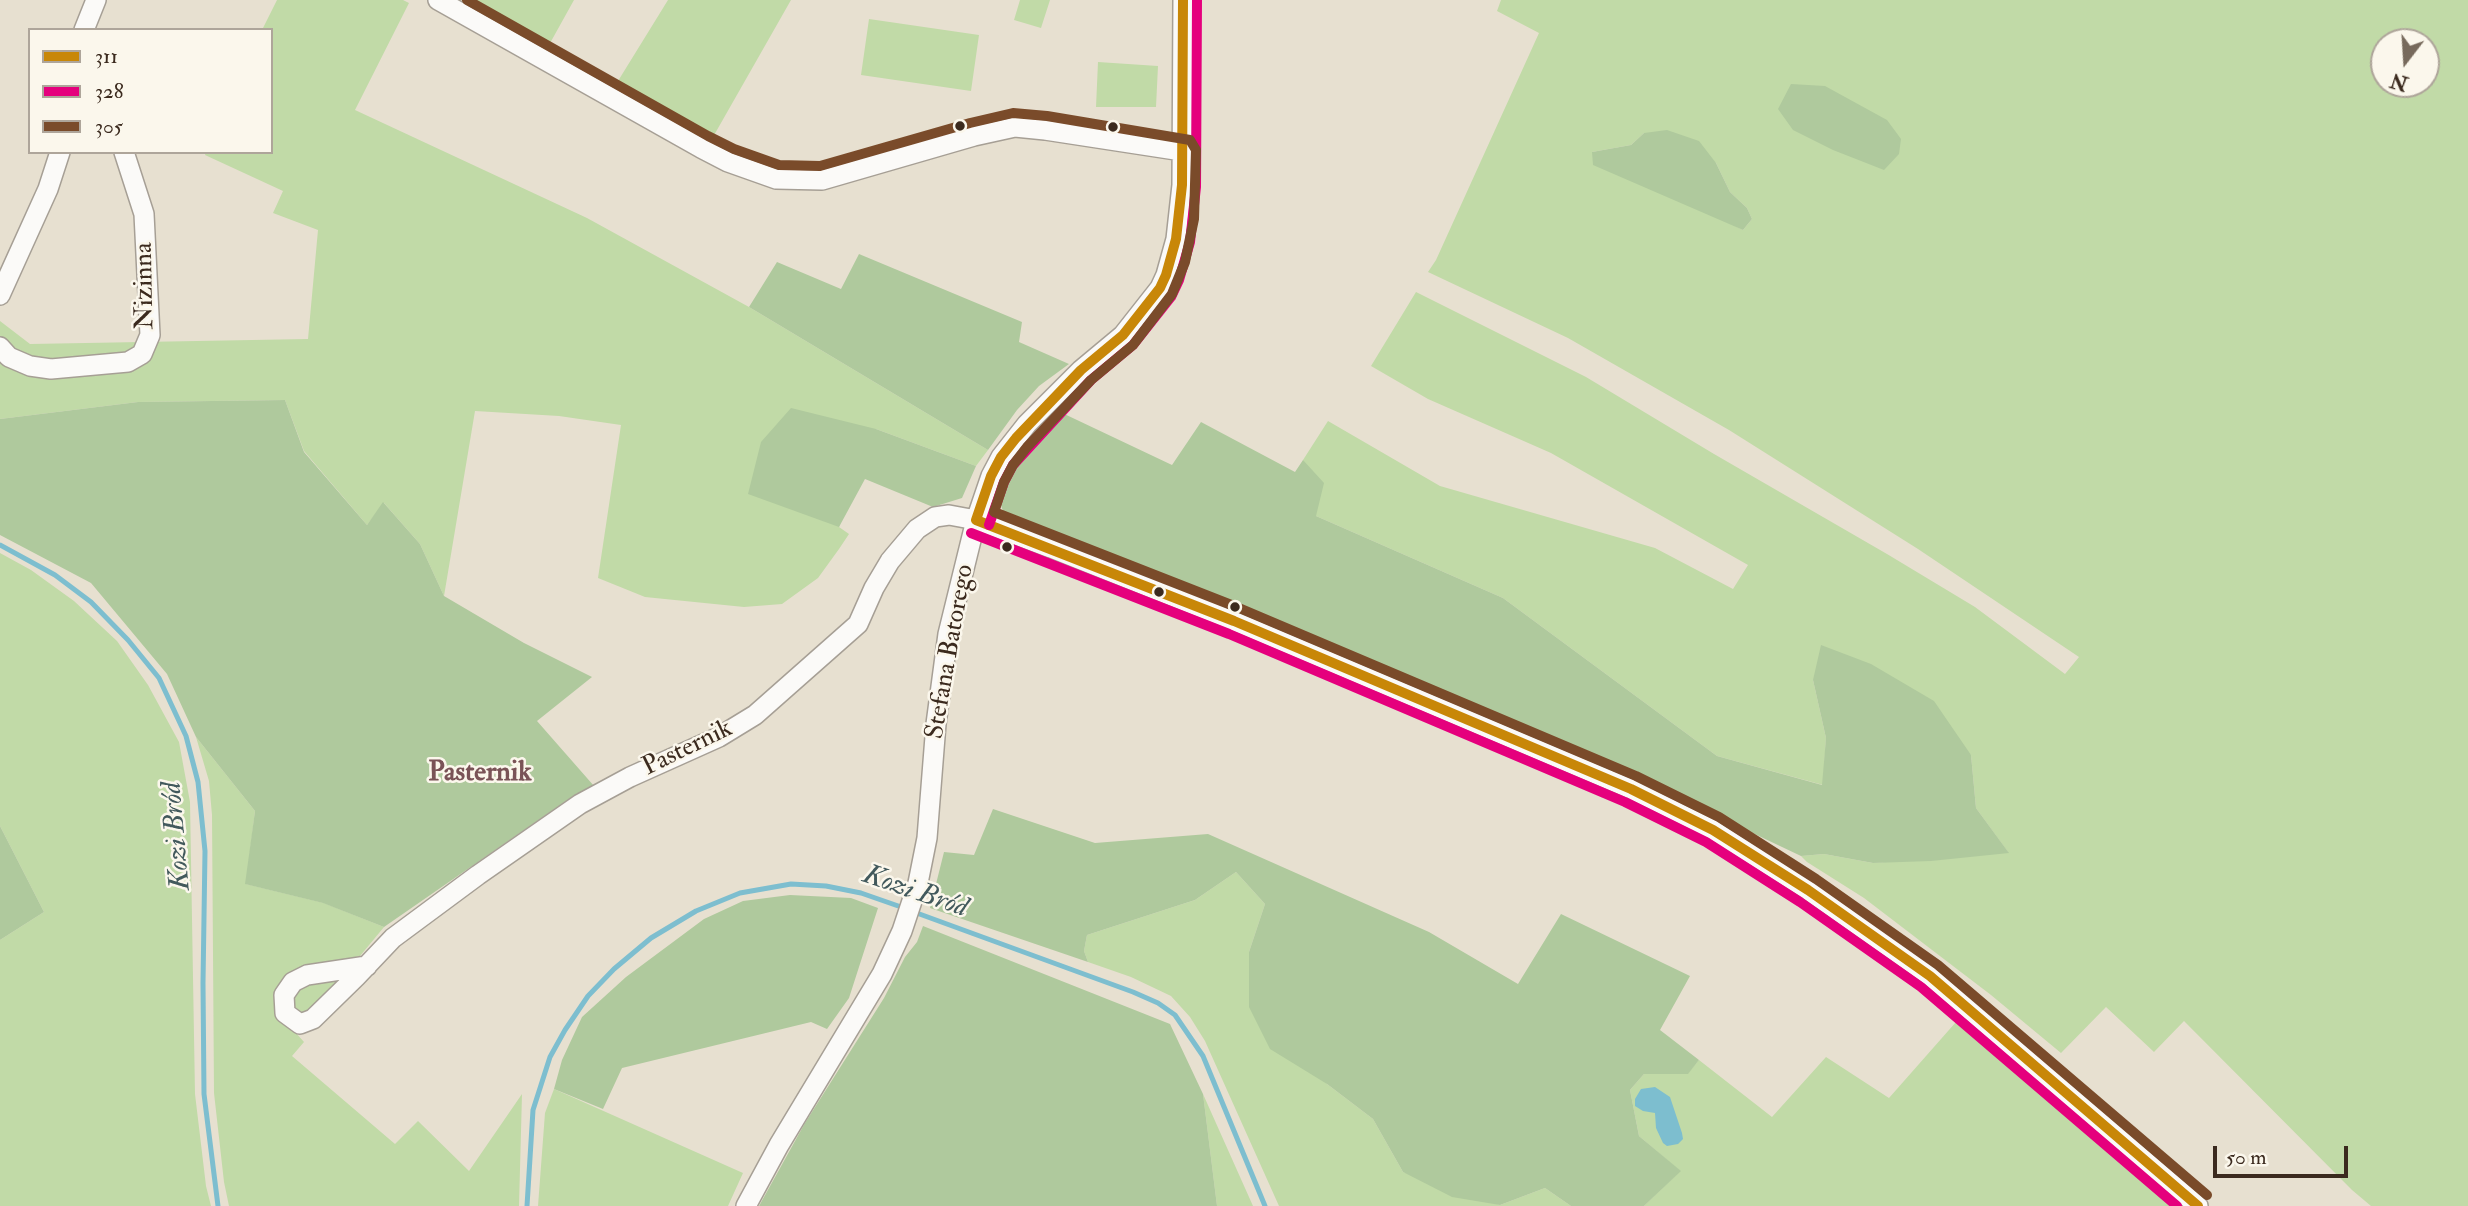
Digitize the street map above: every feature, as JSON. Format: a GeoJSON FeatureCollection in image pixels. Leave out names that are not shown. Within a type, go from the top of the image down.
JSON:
{"type":"FeatureCollection","features":[{"type":"Feature","properties":{"kind":"street"},"geometry":{"type":"LineString","coordinates":[[85,28],[96,0]]}},
{"type":"Feature","properties":{"kind":"street"},"geometry":{"type":"LineString","coordinates":[[439,0],[701,148],[729,162],[776,179],[822,180],[1014,127],[1182,151]]}},
{"type":"Feature","properties":{"kind":"street","name":"Stefana Batorego"},"geometry":{"type":"LineString","coordinates":[[746,1206],[779,1145],[868,1001],[902,932],[918,883],[927,838],[940,682],[948,634],[976,520],[991,476],[1016,438],[1081,370],[1123,335],[1160,288],[1172,258],[1180,217],[1184,0]]}},
{"type":"Feature","properties":{"kind":"street"},"geometry":{"type":"LineString","coordinates":[[0,295],[48,189],[59,154]]}},
{"type":"Feature","properties":{"kind":"street","name":"Nizinna"},"geometry":{"type":"LineString","coordinates":[[0,347],[9,358],[30,366],[51,369],[128,362],[142,354],[150,335],[144,214],[125,154]]}},
{"type":"Feature","properties":{"kind":"street","name":"Pasternik"},"geometry":{"type":"LineString","coordinates":[[367,965],[393,938],[580,804],[630,777],[719,737],[755,715],[858,624],[890,561],[917,529],[935,517],[949,515],[976,520],[1234,621],[1631,789],[1713,830],[1808,890],[1930,976],[2198,1206]]}},
{"type":"Feature","properties":{"kind":"green space"},"geometry":{"type":"Polygon","coordinates":[[[277,0],[403,0],[409,3],[355,110],[587,218],[749,307],[988,450],[976,466],[876,429],[839,527],[849,534],[818,578],[782,604],[744,607],[645,597],[598,578],[621,425],[559,416],[475,411],[444,596],[420,544],[384,503],[367,525],[304,451],[285,400],[138,402],[0,419],[0,321],[30,344],[308,339],[318,230],[273,213],[283,191],[205,155],[273,154],[273,28],[263,28],[277,0]]]}},
{"type":"Feature","properties":{"kind":"green space"},"geometry":{"type":"Polygon","coordinates":[[[470,0],[574,0],[549,45],[470,0]]]}},
{"type":"Feature","properties":{"kind":"green space"},"geometry":{"type":"Polygon","coordinates":[[[668,0],[791,0],[713,137],[618,81],[668,0]]]}},
{"type":"Feature","properties":{"kind":"green space"},"geometry":{"type":"Polygon","coordinates":[[[1020,0],[1050,0],[1041,28],[1014,20],[1020,0]]]}},
{"type":"Feature","properties":{"kind":"green space"},"geometry":{"type":"Polygon","coordinates":[[[1501,0],[2468,0],[2468,1206],[2371,1206],[2184,1021],[2154,1052],[2106,1007],[2061,1053],[1991,995],[1864,898],[1801,856],[1824,854],[1873,863],[2008,852],[1976,808],[1971,755],[1813,680],[1826,738],[1823,785],[1717,756],[1503,598],[1316,516],[1303,460],[1328,421],[1440,486],[1655,548],[1733,589],[1748,565],[1551,453],[1428,399],[1371,366],[1416,292],[1586,377],[1887,554],[1975,607],[2065,674],[2079,657],[1918,549],[1729,430],[1568,338],[1428,272],[1436,260],[1539,33],[1497,11],[1501,0]],[[1644,133],[1631,145],[1592,152],[1743,230],[1752,219],[1747,208],[1730,192],[1716,163],[1644,133]]]}},
{"type":"Feature","properties":{"kind":"green space"},"geometry":{"type":"Polygon","coordinates":[[[869,19],[979,35],[971,91],[861,75],[869,19]]]}},
{"type":"Feature","properties":{"kind":"green space"},"geometry":{"type":"Polygon","coordinates":[[[1098,62],[1158,66],[1156,107],[1096,107],[1098,62]]]}},
{"type":"Feature","properties":{"kind":"green space"},"geometry":{"type":"Polygon","coordinates":[[[1791,84],[1825,86],[1887,120],[1901,139],[1899,154],[1884,170],[1833,150],[1793,130],[1778,109],[1791,84]]]}},
{"type":"Feature","properties":{"kind":"green space"},"geometry":{"type":"Polygon","coordinates":[[[1667,130],[1699,141],[1716,163],[1730,192],[1747,208],[1752,219],[1743,230],[1593,165],[1592,152],[1631,145],[1644,133],[1667,130]]]}},
{"type":"Feature","properties":{"kind":"green space"},"geometry":{"type":"Polygon","coordinates":[[[859,254],[1022,322],[1019,342],[1069,364],[1039,386],[1017,410],[988,450],[749,307],[777,262],[841,289],[859,254]]]}},
{"type":"Feature","properties":{"kind":"green space"},"geometry":{"type":"Polygon","coordinates":[[[285,400],[304,452],[367,525],[383,502],[420,544],[444,596],[524,643],[592,677],[537,721],[594,786],[576,794],[384,927],[323,903],[245,884],[255,811],[196,737],[167,674],[91,583],[0,535],[0,419],[138,402],[285,400]]]}},
{"type":"Feature","properties":{"kind":"green space"},"geometry":{"type":"Polygon","coordinates":[[[791,408],[876,429],[976,466],[962,498],[933,507],[865,479],[839,527],[748,494],[761,442],[791,408]]]}},
{"type":"Feature","properties":{"kind":"green space"},"geometry":{"type":"Polygon","coordinates":[[[1058,411],[1172,465],[1201,422],[1295,472],[1303,460],[1324,483],[1316,516],[1503,598],[1717,756],[1822,785],[1826,738],[1813,680],[1821,645],[1871,664],[1934,701],[1971,755],[1976,808],[2009,853],[1931,861],[1873,863],[1824,854],[1801,856],[1603,762],[1157,576],[1005,516],[1000,503],[1002,490],[1011,470],[1032,440],[1058,411]]]}},
{"type":"Feature","properties":{"kind":"green space"},"geometry":{"type":"Polygon","coordinates":[[[0,553],[31,570],[74,601],[117,641],[148,685],[179,742],[190,802],[195,1094],[206,1186],[211,1206],[0,1206],[0,940],[44,912],[0,826],[0,553]]]}},
{"type":"Feature","properties":{"kind":"green space"},"geometry":{"type":"Polygon","coordinates":[[[196,737],[255,811],[246,884],[324,903],[384,927],[360,956],[308,966],[279,1014],[304,1042],[292,1056],[395,1144],[418,1121],[469,1171],[522,1094],[519,1206],[229,1206],[214,1093],[212,815],[209,781],[196,737]]]}},
{"type":"Feature","properties":{"kind":"green space"},"geometry":{"type":"Polygon","coordinates":[[[993,809],[1095,843],[1208,834],[1429,932],[1518,984],[1561,914],[1690,976],[1660,1030],[1699,1060],[1688,1074],[1644,1074],[1630,1090],[1639,1136],[1681,1171],[1644,1206],[1571,1206],[1545,1188],[1500,1205],[1452,1197],[1403,1172],[1373,1119],[1327,1084],[1270,1049],[1249,1007],[1249,952],[1265,904],[1236,872],[1195,900],[1087,935],[1084,951],[1088,962],[930,908],[944,852],[974,855],[993,809]]]}},
{"type":"Feature","properties":{"kind":"green space"},"geometry":{"type":"Polygon","coordinates":[[[0,826],[44,912],[0,940],[0,826]]]}},
{"type":"Feature","properties":{"kind":"green space"},"geometry":{"type":"Polygon","coordinates":[[[1236,872],[1265,904],[1249,952],[1327,1084],[1373,1119],[1403,1172],[1500,1205],[1545,1188],[1571,1206],[1279,1206],[1205,1041],[1190,1017],[1171,996],[1131,977],[1088,962],[1084,951],[1087,935],[1195,900],[1236,872]]]}},
{"type":"Feature","properties":{"kind":"green space"},"geometry":{"type":"Polygon","coordinates":[[[790,895],[851,898],[878,908],[849,998],[827,1029],[811,1022],[622,1068],[603,1109],[554,1089],[562,1060],[582,1017],[626,977],[704,919],[743,901],[790,895]]]}},
{"type":"Feature","properties":{"kind":"green space"},"geometry":{"type":"Polygon","coordinates":[[[923,926],[1170,1024],[1203,1094],[1217,1206],[759,1206],[805,1123],[884,998],[905,957],[917,942],[923,926]]]}},
{"type":"Feature","properties":{"kind":"green space"},"geometry":{"type":"Polygon","coordinates":[[[345,975],[303,1016],[294,1013],[290,996],[295,988],[345,975]]]}},
{"type":"Feature","properties":{"kind":"green space"},"geometry":{"type":"Polygon","coordinates":[[[1956,1022],[1987,1045],[2171,1206],[1644,1206],[1680,1171],[1639,1136],[1630,1090],[1644,1074],[1687,1074],[1699,1060],[1772,1117],[1826,1057],[1889,1098],[1956,1022]]]}},
{"type":"Feature","properties":{"kind":"green space"},"geometry":{"type":"Polygon","coordinates":[[[554,1089],[743,1173],[728,1206],[538,1206],[545,1113],[554,1089]]]}},
{"type":"Feature","properties":{"kind":"green space"},"geometry":{"type":"Polygon","coordinates":[[[1203,1094],[1253,1206],[1217,1206],[1203,1094]]]}},
{"type":"Feature","properties":{"kind":"water"},"geometry":{"type":"Polygon","coordinates":[[[1655,1087],[1670,1097],[1682,1133],[1683,1139],[1678,1144],[1667,1146],[1663,1143],[1656,1128],[1655,1113],[1635,1106],[1635,1099],[1641,1089],[1655,1087]]]}},
{"type":"Feature","properties":{"kind":"waterway","name":"Kozi Bród"},"geometry":{"type":"LineString","coordinates":[[0,545],[55,575],[91,602],[128,640],[159,678],[186,736],[198,782],[205,851],[204,1094],[218,1206]]}},
{"type":"Feature","properties":{"kind":"waterway","name":"Kozi Bród"},"geometry":{"type":"LineString","coordinates":[[527,1206],[533,1110],[550,1057],[588,996],[614,969],[651,938],[696,911],[740,893],[791,884],[826,886],[861,893],[904,908]]}},
{"type":"Feature","properties":{"kind":"waterway","name":"Kozi Bród"},"geometry":{"type":"LineString","coordinates":[[914,912],[1133,992],[1158,1003],[1175,1015],[1203,1056],[1265,1206]]}},
{"type":"Feature","properties":{"kind":"transit line","name":"305"},"geometry":{"type":"LineString","coordinates":[[467,0],[708,136],[734,149],[779,165],[820,166],[1013,113],[1047,116],[1190,140],[1196,150],[1194,219],[1185,262],[1172,294],[1133,345],[1091,380],[1027,447],[1004,482],[994,512],[1239,608],[1636,776],[1719,817],[1816,879],[1938,965],[2207,1195]]}},
{"type":"Feature","properties":{"kind":"transit line","name":"311"},"geometry":{"type":"LineString","coordinates":[[976,520],[991,476],[1001,457],[1081,370],[1123,335],[1160,288],[1166,275],[1176,239],[1182,185],[1183,0]]}},
{"type":"Feature","properties":{"kind":"transit line","name":"328"},"geometry":{"type":"LineString","coordinates":[[989,525],[1013,465],[1091,380],[1133,345],[1171,297],[1179,280],[1190,242],[1196,187],[1197,0]]}},
{"type":"Feature","properties":{"kind":"transit line","name":"311"},"geometry":{"type":"LineString","coordinates":[[976,520],[1234,621],[1631,789],[1713,830],[1808,890],[1930,976],[2198,1206]]}},
{"type":"Feature","properties":{"kind":"transit line","name":"328"},"geometry":{"type":"LineString","coordinates":[[971,533],[1229,634],[1625,802],[1706,842],[1800,902],[1921,987],[2177,1206]]}},
{"type":"Feature","properties":{"kind":"district","name":"Pasternik"},"geometry":{"type":"Point","coordinates":[480,774]}}]}
